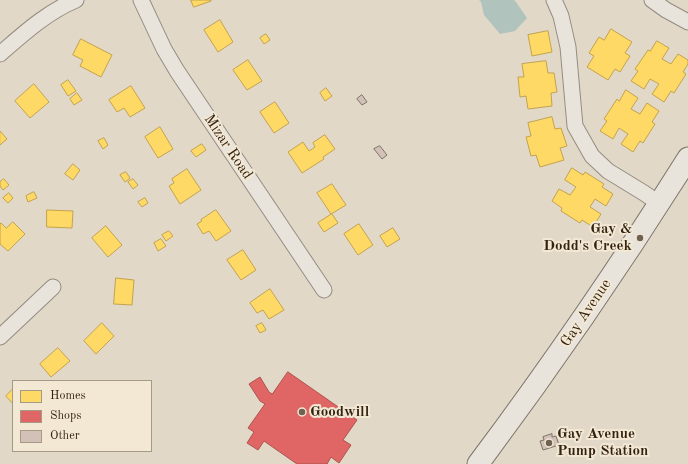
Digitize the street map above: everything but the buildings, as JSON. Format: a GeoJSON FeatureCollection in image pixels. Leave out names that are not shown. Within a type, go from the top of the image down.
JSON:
{"type":"FeatureCollection","features":[{"type":"Feature","properties":{"kind":"street"},"geometry":{"type":"LineString","coordinates":[[0,54],[54,11],[76,0]]}},
{"type":"Feature","properties":{"kind":"street","name":"Mizar Road"},"geometry":{"type":"LineString","coordinates":[[141,0],[164,49],[177,71],[324,290]]}},
{"type":"Feature","properties":{"kind":"street"},"geometry":{"type":"LineString","coordinates":[[554,0],[561,16],[568,47],[575,126],[592,156],[597,161],[608,170],[660,204]]}},
{"type":"Feature","properties":{"kind":"street"},"geometry":{"type":"LineString","coordinates":[[652,0],[666,10],[688,22]]}},
{"type":"Feature","properties":{"kind":"street","name":"Gay Avenue"},"geometry":{"type":"LineString","coordinates":[[478,464],[525,401],[580,322],[660,204],[688,158]]}},
{"type":"Feature","properties":{"kind":"street"},"geometry":{"type":"LineString","coordinates":[[0,337],[53,287]]}},
{"type":"Feature","properties":{"kind":"shaded area"},"geometry":{"type":"Polygon","coordinates":[[[479,0],[514,0],[527,18],[515,31],[500,34],[484,15],[481,2],[479,0]]]}},
{"type":"Feature","properties":{"kind":"place","name":"Gay & Dodd's Creek"},"geometry":{"type":"Point","coordinates":[640,238]}},
{"type":"Feature","properties":{"kind":"place","name":"Goodwill"},"geometry":{"type":"Point","coordinates":[302,412]}},
{"type":"Feature","properties":{"kind":"place","name":"Gay Avenue Pump Station"},"geometry":{"type":"Point","coordinates":[549,443]}}]}
